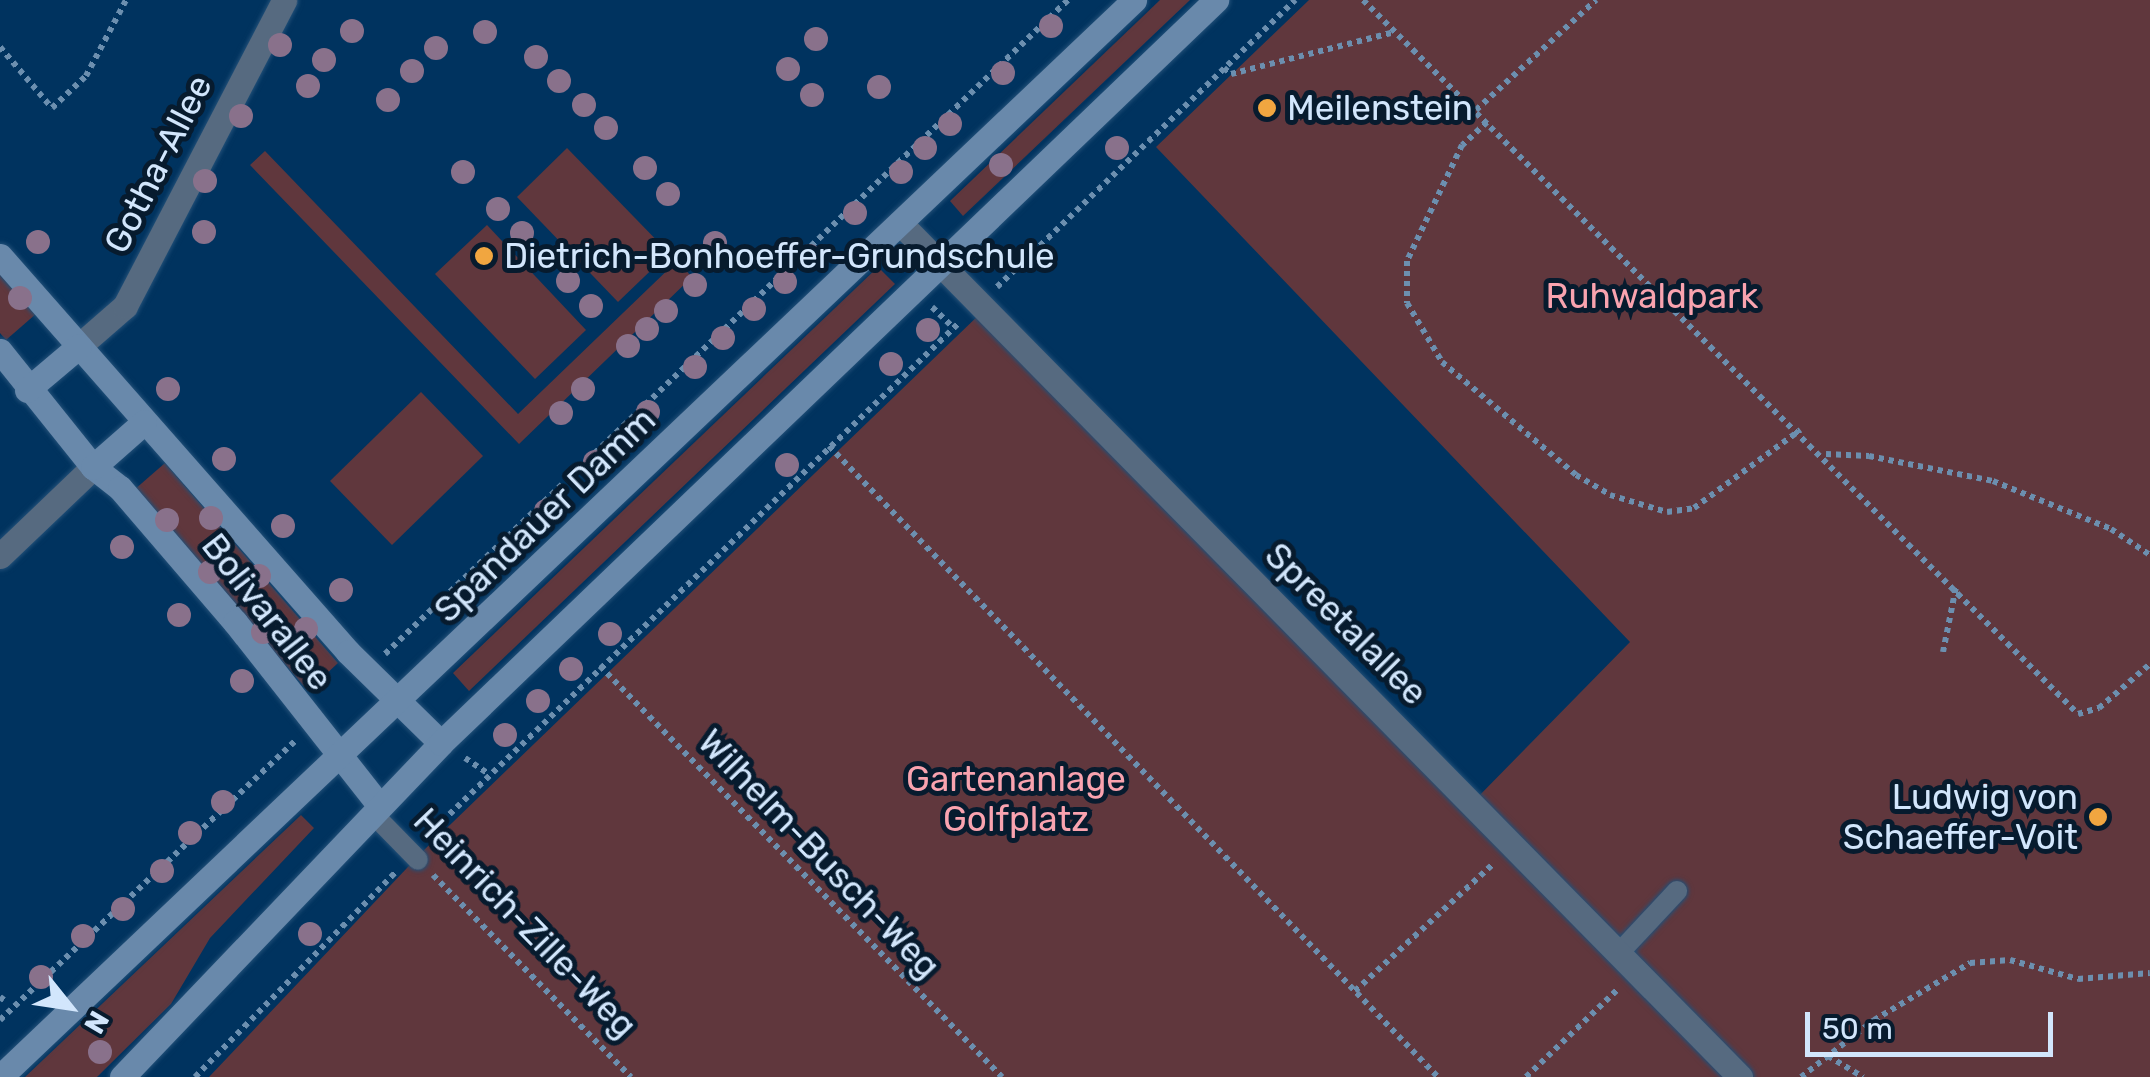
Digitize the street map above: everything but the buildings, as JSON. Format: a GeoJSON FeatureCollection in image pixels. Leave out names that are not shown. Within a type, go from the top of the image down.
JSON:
{"type":"FeatureCollection","features":[{"type":"Feature","properties":{"kind":"main road","name":"Spandauer Damm"},"geometry":{"type":"LineString","coordinates":[[0,1077],[1134,0]]}},
{"type":"Feature","properties":{"kind":"main road"},"geometry":{"type":"LineString","coordinates":[[122,1077],[442,743],[1216,0]]}},
{"type":"Feature","properties":{"kind":"main road","name":"Bolivarallee"},"geometry":{"type":"LineString","coordinates":[[0,256],[144,422],[399,702],[442,743]]}},
{"type":"Feature","properties":{"kind":"main road"},"geometry":{"type":"LineString","coordinates":[[27,390],[79,346]]}},
{"type":"Feature","properties":{"kind":"main road","name":"Bolivarallee"},"geometry":{"type":"LineString","coordinates":[[0,352],[93,467],[120,488],[235,622],[376,810]]}},
{"type":"Feature","properties":{"kind":"main road"},"geometry":{"type":"LineString","coordinates":[[93,467],[144,422]]}},
{"type":"Feature","properties":{"kind":"street","name":"Gotha-Allee"},"geometry":{"type":"LineString","coordinates":[[79,346],[125,306],[284,0]]}},
{"type":"Feature","properties":{"kind":"street","name":"Spreetalallee"},"geometry":{"type":"LineString","coordinates":[[900,224],[1740,1077]]}},
{"type":"Feature","properties":{"kind":"street"},"geometry":{"type":"LineString","coordinates":[[0,556],[93,467]]}},
{"type":"Feature","properties":{"kind":"lane","name":"Heinrich-Zille-Weg"},"geometry":{"type":"LineString","coordinates":[[376,810],[414,856]]}},
{"type":"Feature","properties":{"kind":"lane"},"geometry":{"type":"LineString","coordinates":[[1628,962],[1677,891]]}},
{"type":"Feature","properties":{"kind":"path"},"geometry":{"type":"LineString","coordinates":[[0,47],[52,108],[86,76],[126,0]]}},
{"type":"Feature","properties":{"kind":"path"},"geometry":{"type":"LineString","coordinates":[[402,636],[1068,0]]}},
{"type":"Feature","properties":{"kind":"path"},"geometry":{"type":"LineString","coordinates":[[194,1077],[600,666],[1295,0]]}},
{"type":"Feature","properties":{"kind":"path"},"geometry":{"type":"LineString","coordinates":[[1363,0],[1800,430],[2078,714],[2099,708],[2150,664]]}},
{"type":"Feature","properties":{"kind":"path"},"geometry":{"type":"LineString","coordinates":[[1476,110],[1596,0]]}},
{"type":"Feature","properties":{"kind":"path"},"geometry":{"type":"LineString","coordinates":[[1224,68],[1231,74],[1396,32]]}},
{"type":"Feature","properties":{"kind":"path"},"geometry":{"type":"LineString","coordinates":[[1487,122],[1454,159],[1407,261],[1406,303],[1442,362],[1576,475],[1610,495],[1667,512],[1709,498],[1800,430]]}},
{"type":"Feature","properties":{"kind":"path"},"geometry":{"type":"LineString","coordinates":[[829,446],[1438,1077]]}},
{"type":"Feature","properties":{"kind":"path"},"geometry":{"type":"LineString","coordinates":[[1824,454],[1869,456],[1993,481],[2111,529],[2150,555]]}},
{"type":"Feature","properties":{"kind":"path"},"geometry":{"type":"LineString","coordinates":[[1944,652],[1956,586]]}},
{"type":"Feature","properties":{"kind":"path","name":"Wilhelm-Busch-Weg"},"geometry":{"type":"LineString","coordinates":[[600,666],[1002,1077]]}},
{"type":"Feature","properties":{"kind":"path"},"geometry":{"type":"LineString","coordinates":[[0,1020],[260,772]]}},
{"type":"Feature","properties":{"kind":"path"},"geometry":{"type":"LineString","coordinates":[[1355,991],[1514,844]]}},
{"type":"Feature","properties":{"kind":"path","name":"Heinrich-Zille-Weg"},"geometry":{"type":"LineString","coordinates":[[414,856],[631,1077]]}},
{"type":"Feature","properties":{"kind":"path"},"geometry":{"type":"LineString","coordinates":[[1801,1077],[1970,963],[2010,960],[2078,979],[2150,973]]}},
{"type":"Feature","properties":{"kind":"path"},"geometry":{"type":"LineString","coordinates":[[1526,1077],[1628,962]]}},
{"type":"Feature","properties":{"kind":"path"},"geometry":{"type":"LineString","coordinates":[[1828,1056],[1863,1077]]}},
{"type":"Feature","properties":{"kind":"green space"},"geometry":{"type":"Polygon","coordinates":[[[1160,0],[1190,0],[963,216],[950,201],[1160,0]]]}},
{"type":"Feature","properties":{"kind":"green space"},"geometry":{"type":"Polygon","coordinates":[[[1309,0],[2150,0],[2150,1077],[209,1077],[424,850],[983,311],[1474,801],[1630,642],[1156,147],[1309,0]]]}},
{"type":"Feature","properties":{"kind":"green space"},"geometry":{"type":"Polygon","coordinates":[[[567,148],[669,253],[618,302],[517,197],[567,148]]]}},
{"type":"Feature","properties":{"kind":"green space"},"geometry":{"type":"Polygon","coordinates":[[[265,151],[518,414],[677,261],[692,277],[519,444],[250,165],[265,151]]]}},
{"type":"Feature","properties":{"kind":"green space"},"geometry":{"type":"Polygon","coordinates":[[[487,225],[586,330],[535,379],[435,274],[487,225]]]}},
{"type":"Feature","properties":{"kind":"green space"},"geometry":{"type":"Polygon","coordinates":[[[878,267],[895,284],[469,691],[453,673],[878,267]]]}},
{"type":"Feature","properties":{"kind":"green space"},"geometry":{"type":"Polygon","coordinates":[[[0,270],[37,313],[6,340],[0,333],[0,270]]]}},
{"type":"Feature","properties":{"kind":"green space"},"geometry":{"type":"Polygon","coordinates":[[[421,392],[483,456],[392,545],[330,481],[421,392]]]}},
{"type":"Feature","properties":{"kind":"green space"},"geometry":{"type":"Polygon","coordinates":[[[165,463],[338,663],[308,691],[134,490],[165,463]]]}},
{"type":"Feature","properties":{"kind":"green space"},"geometry":{"type":"Polygon","coordinates":[[[301,815],[314,828],[210,938],[171,1004],[97,1077],[25,1077],[301,815]]]}},
{"type":"Feature","properties":{"kind":"place","name":"Meilenstein"},"geometry":{"type":"Point","coordinates":[1267,108]}},
{"type":"Feature","properties":{"kind":"place","name":"Dietrich-Bonhoeffer-Grundschule"},"geometry":{"type":"Point","coordinates":[484,256]}},
{"type":"Feature","properties":{"kind":"place","name":"Ludwig von Schaeffer-Voit"},"geometry":{"type":"Point","coordinates":[2098,817]}},
{"type":"Feature","properties":{"kind":"park label","name":"Ruhwaldpark"},"geometry":{"type":"Point","coordinates":[1652,296]}},
{"type":"Feature","properties":{"kind":"park label","name":"Gartenanlage Golfplatz"},"geometry":{"type":"Point","coordinates":[1016,799]}}]}
